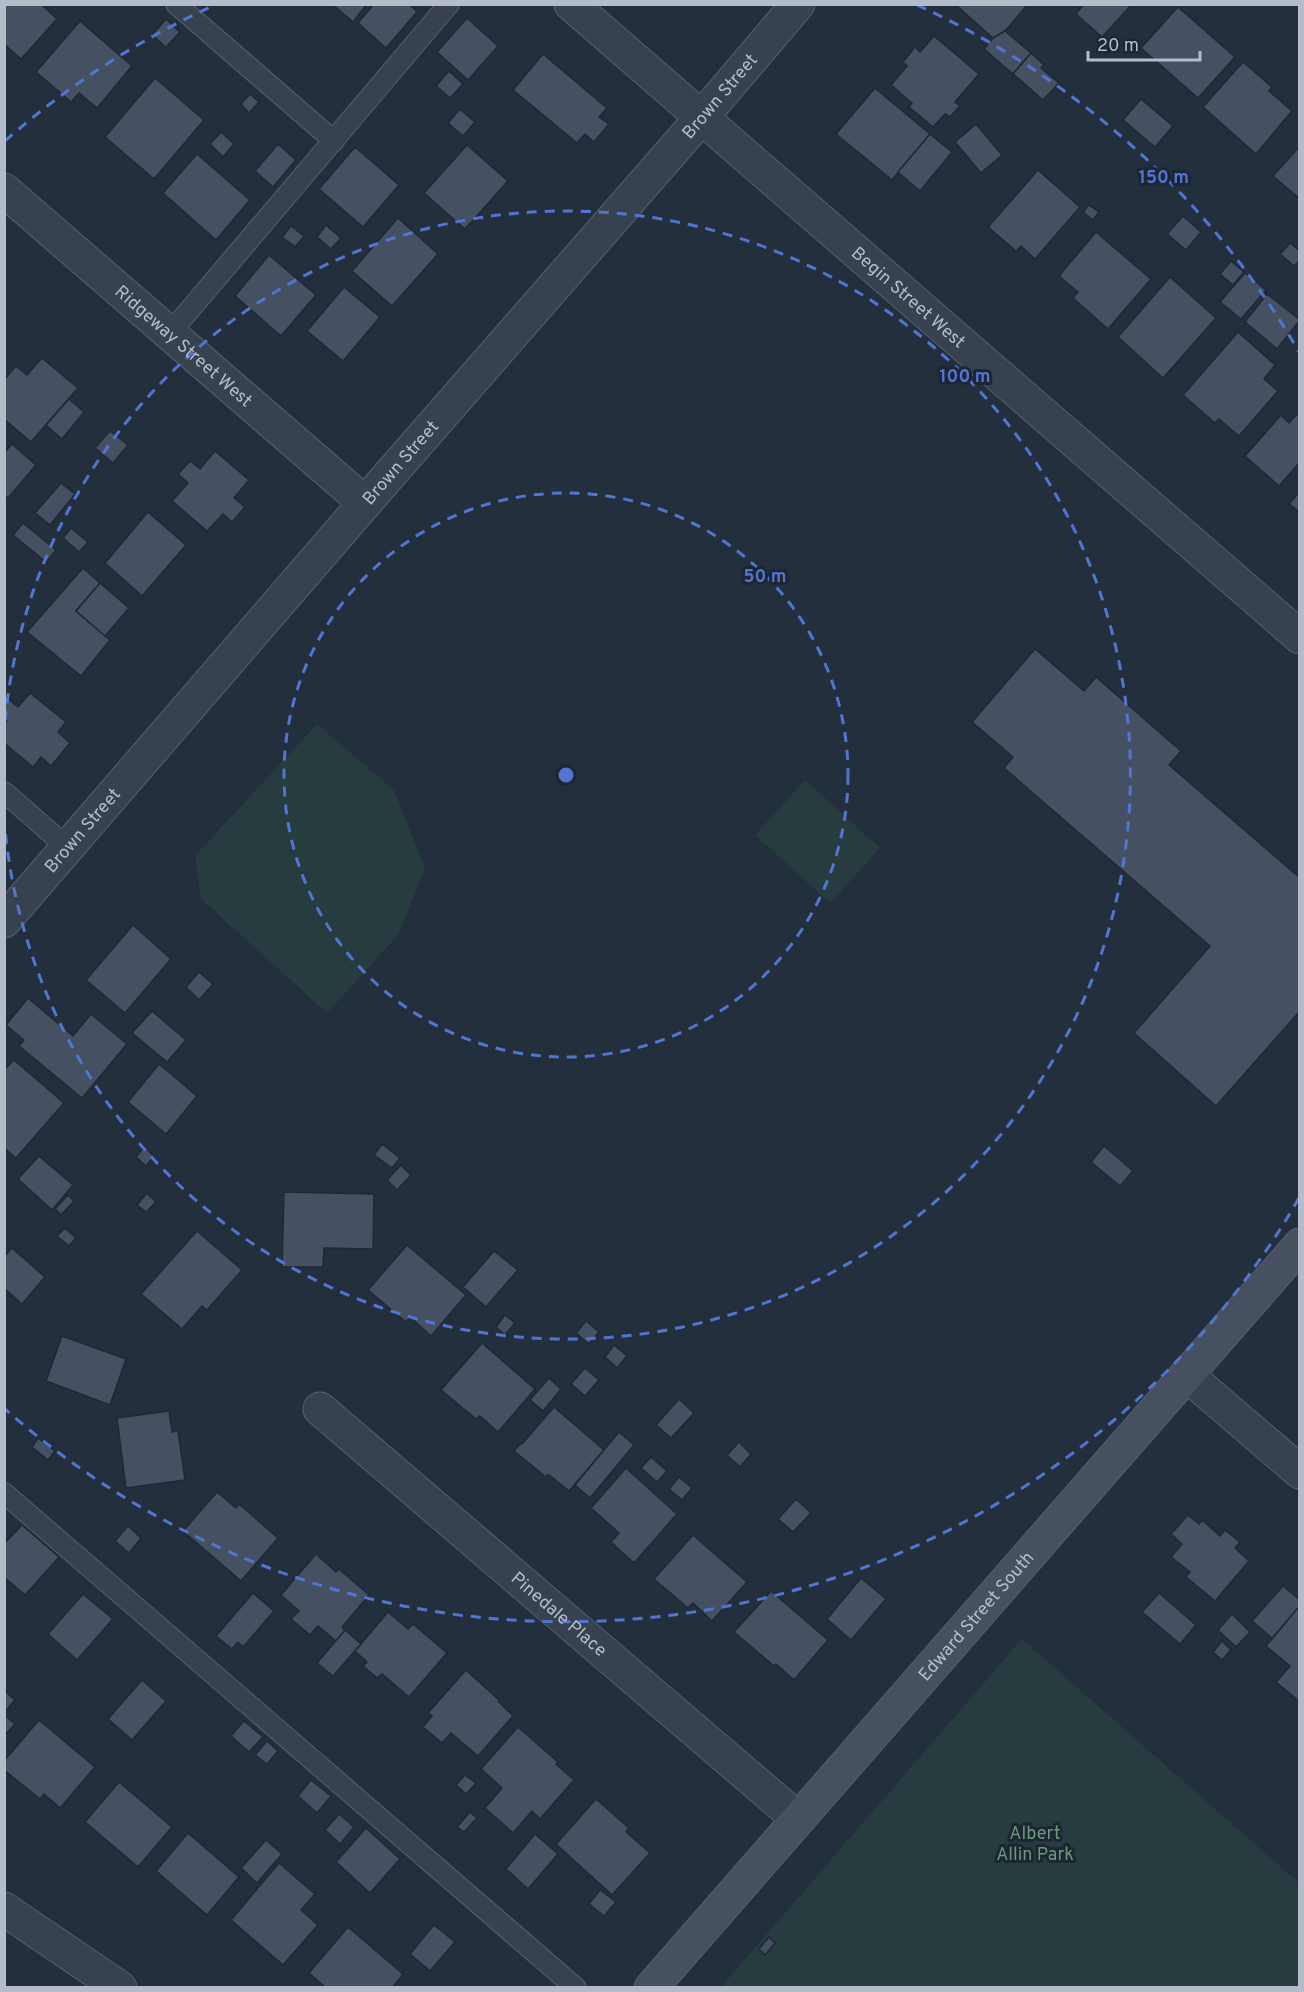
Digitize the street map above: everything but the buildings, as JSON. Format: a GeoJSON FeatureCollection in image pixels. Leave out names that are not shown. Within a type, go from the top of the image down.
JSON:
{"type":"FeatureCollection","features":[{"type":"Feature","properties":{"kind":"main road","name":"Edward Street South"},"geometry":{"type":"LineString","coordinates":[[651,1988],[1299,1245]]}},
{"type":"Feature","properties":{"kind":"street","name":"Begin Street West"},"geometry":{"type":"LineString","coordinates":[[571,4],[1299,637]]}},
{"type":"Feature","properties":{"kind":"street","name":"Brown Street"},"geometry":{"type":"LineString","coordinates":[[4,921],[798,4]]}},
{"type":"Feature","properties":{"kind":"street","name":"Ridgeway Street West"},"geometry":{"type":"LineString","coordinates":[[4,190],[365,502]]}},
{"type":"Feature","properties":{"kind":"street"},"geometry":{"type":"LineString","coordinates":[[1187,1375],[1299,1472]]}},
{"type":"Feature","properties":{"kind":"street","name":"Pinedale Place"},"geometry":{"type":"LineString","coordinates":[[320,1409],[797,1818]]}},
{"type":"Feature","properties":{"kind":"street"},"geometry":{"type":"LineString","coordinates":[[4,1909],[120,1988]]}},
{"type":"Feature","properties":{"kind":"lane"},"geometry":{"type":"LineString","coordinates":[[176,4],[334,141]]}},
{"type":"Feature","properties":{"kind":"lane"},"geometry":{"type":"LineString","coordinates":[[170,333],[449,4]]}},
{"type":"Feature","properties":{"kind":"lane"},"geometry":{"type":"LineString","coordinates":[[4,792],[68,848]]}},
{"type":"Feature","properties":{"kind":"lane"},"geometry":{"type":"LineString","coordinates":[[4,1493],[576,1988]]}},
{"type":"Feature","properties":{"kind":"green space"},"geometry":{"type":"Polygon","coordinates":[[[317,724],[394,790],[425,868],[399,934],[327,1013],[201,899],[195,856],[317,724]]]}},
{"type":"Feature","properties":{"kind":"green space"},"geometry":{"type":"Polygon","coordinates":[[[805,780],[880,848],[830,903],[755,835],[805,780]]]}},
{"type":"Feature","properties":{"kind":"green space","name":"Albert Allin Park"},"geometry":{"type":"Polygon","coordinates":[[[1022,1639],[1299,1883],[1299,1987],[720,1988],[1022,1639]]]}}]}
